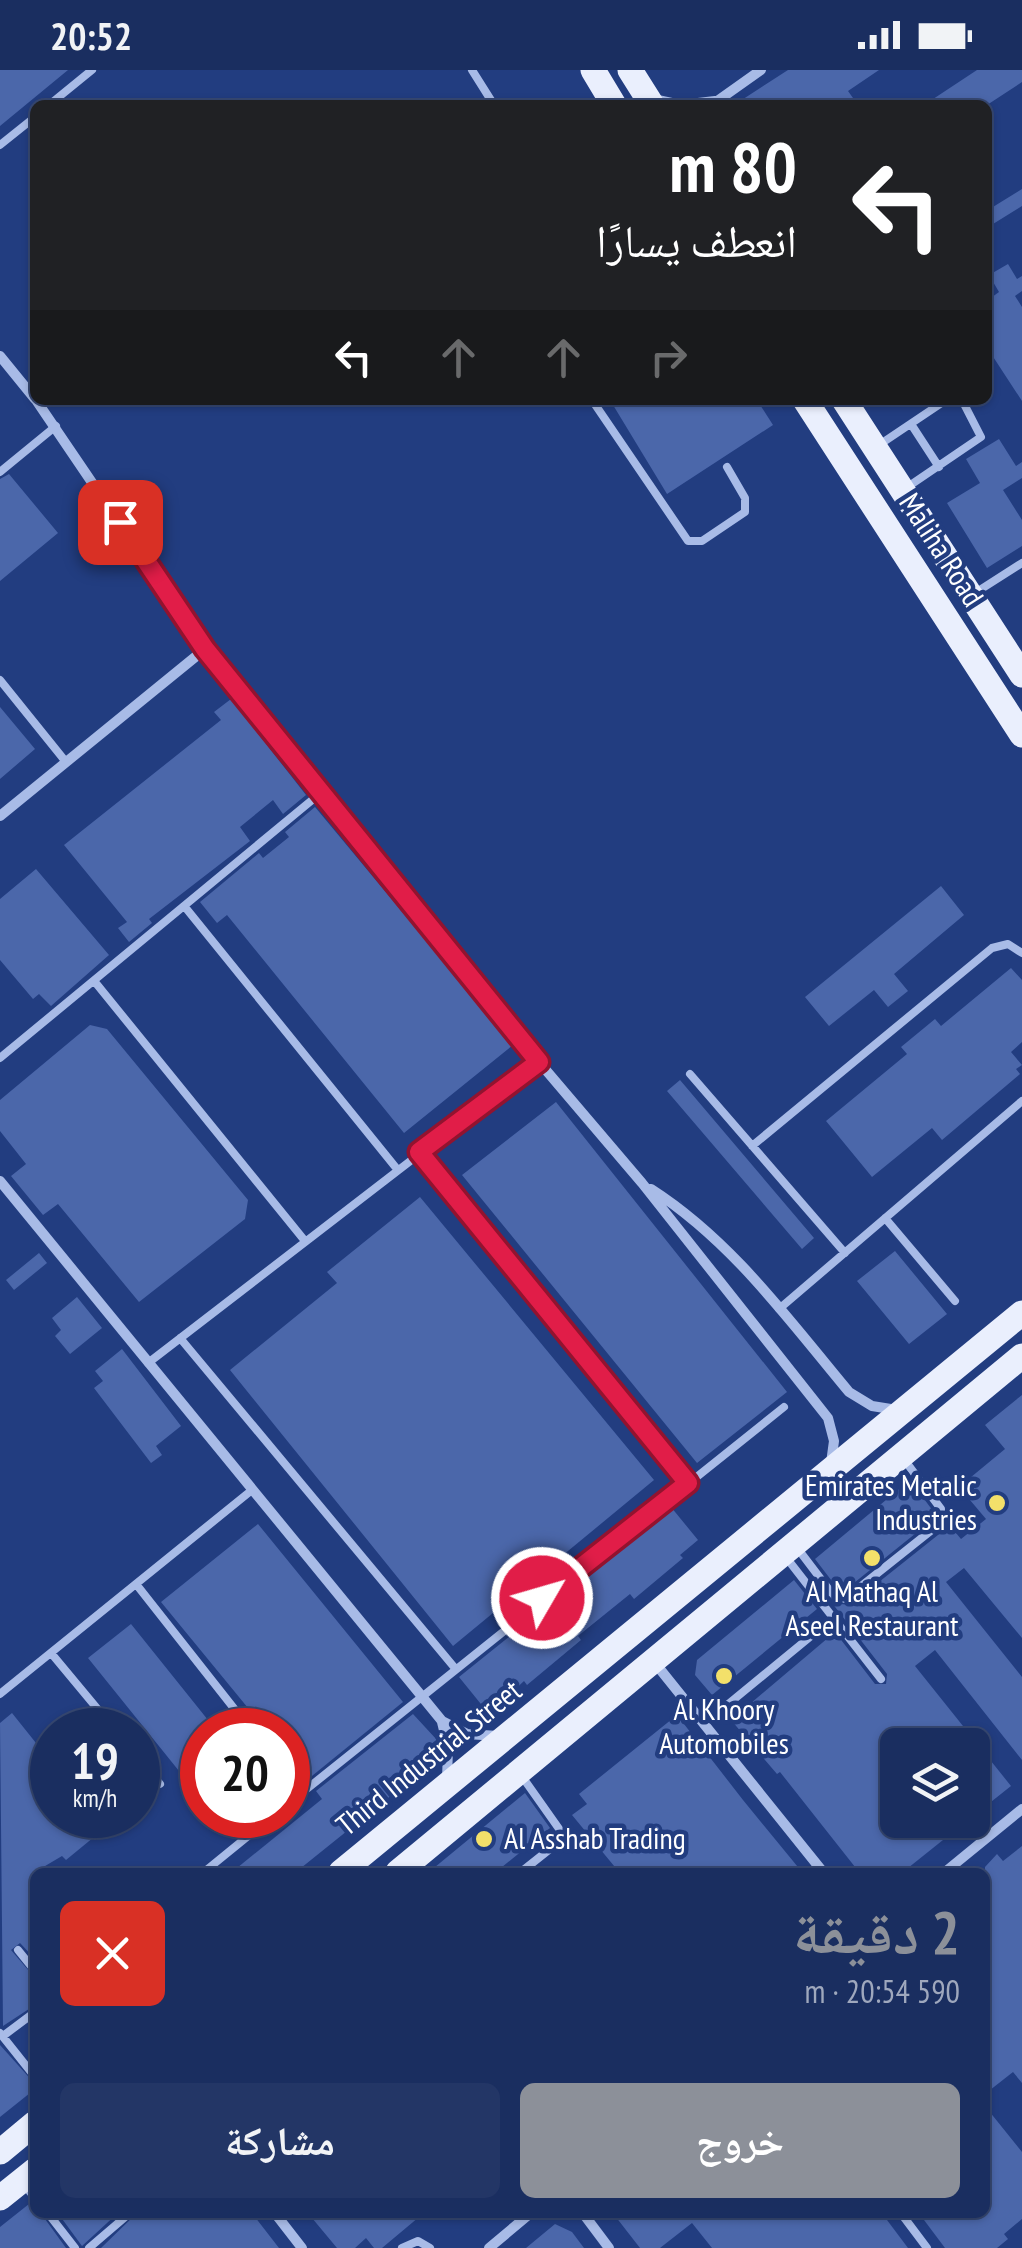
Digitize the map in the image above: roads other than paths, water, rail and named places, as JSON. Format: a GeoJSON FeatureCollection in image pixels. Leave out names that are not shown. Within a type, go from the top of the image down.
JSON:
{"type":"FeatureCollection","features":[{"type":"Feature","properties":{"kind":"main road"},"geometry":{"type":"LineString","coordinates":[[593,70],[611,100]]}},
{"type":"Feature","properties":{"kind":"main road"},"geometry":{"type":"LineString","coordinates":[[630,70],[648,100]]}},
{"type":"Feature","properties":{"kind":"main road","name":"Maliha Road"},"geometry":{"type":"LineString","coordinates":[[808,405],[1022,734]]}},
{"type":"Feature","properties":{"kind":"main road","name":"Maliha Road"},"geometry":{"type":"LineString","coordinates":[[847,405],[1022,675]]}},
{"type":"Feature","properties":{"kind":"main road"},"geometry":{"type":"LineString","coordinates":[[937,604],[953,613],[976,602]]}},
{"type":"Feature","properties":{"kind":"main road","name":"Third Industrial Street"},"geometry":{"type":"LineString","coordinates":[[346,1868],[1022,1313]]}},
{"type":"Feature","properties":{"kind":"main road"},"geometry":{"type":"LineString","coordinates":[[410,1868],[1022,1356]]}},
{"type":"Feature","properties":{"kind":"main road"},"geometry":{"type":"LineString","coordinates":[[784,1556],[769,1550],[814,1512],[820,1482]]}},
{"type":"Feature","properties":{"kind":"main road"},"geometry":{"type":"LineString","coordinates":[[0,2198],[23,2179],[0,2153],[30,2127]]}},
{"type":"Feature","properties":{"kind":"street"},"geometry":{"type":"LineString","coordinates":[[718,100],[761,70]]}},
{"type":"Feature","properties":{"kind":"street"},"geometry":{"type":"LineString","coordinates":[[0,356],[30,394]]}},
{"type":"Feature","properties":{"kind":"street"},"geometry":{"type":"LineString","coordinates":[[39,405],[205,649],[539,1062],[642,1183],[828,1418],[834,1440],[820,1482]]}},
{"type":"Feature","properties":{"kind":"street"},"geometry":{"type":"LineString","coordinates":[[0,816],[205,649]]}},
{"type":"Feature","properties":{"kind":"street"},"geometry":{"type":"LineString","coordinates":[[0,1180],[442,1721],[448,1747],[446,1787]]}},
{"type":"Feature","properties":{"kind":"street"},"geometry":{"type":"LineString","coordinates":[[642,1183],[682,1209],[728,1250],[859,1400],[907,1411]]}},
{"type":"Feature","properties":{"kind":"street"},"geometry":{"type":"LineString","coordinates":[[654,1662],[821,1868]]}},
{"type":"Feature","properties":{"kind":"street"},"geometry":{"type":"LineString","coordinates":[[442,1721],[481,1737],[509,1734]]}},
{"type":"Feature","properties":{"kind":"street"},"geometry":{"type":"LineString","coordinates":[[951,1868],[1022,1809]]}},
{"type":"Feature","properties":{"kind":"street"},"geometry":{"type":"LineString","coordinates":[[279,2218],[302,2248]]}},
{"type":"Feature","properties":{"kind":"street"},"geometry":{"type":"LineString","coordinates":[[489,2248],[525,2218]]}},
{"type":"Feature","properties":{"kind":"street"},"geometry":{"type":"LineString","coordinates":[[586,2218],[609,2248]]}},
{"type":"Feature","properties":{"kind":"lane"},"geometry":{"type":"LineString","coordinates":[[55,100],[92,70]]}},
{"type":"Feature","properties":{"kind":"lane"},"geometry":{"type":"LineString","coordinates":[[472,70],[491,100]]}},
{"type":"Feature","properties":{"kind":"lane"},"geometry":{"type":"LineString","coordinates":[[0,145],[30,120]]}},
{"type":"Feature","properties":{"kind":"lane"},"geometry":{"type":"LineString","coordinates":[[595,405],[688,541],[702,541],[745,512],[746,502],[727,466]]}},
{"type":"Feature","properties":{"kind":"lane"},"geometry":{"type":"LineString","coordinates":[[875,448],[939,405]]}},
{"type":"Feature","properties":{"kind":"lane"},"geometry":{"type":"LineString","coordinates":[[902,490],[982,436],[965,405]]}},
{"type":"Feature","properties":{"kind":"lane"},"geometry":{"type":"LineString","coordinates":[[911,424],[939,467]]}},
{"type":"Feature","properties":{"kind":"lane"},"geometry":{"type":"LineString","coordinates":[[0,472],[56,426]]}},
{"type":"Feature","properties":{"kind":"lane"},"geometry":{"type":"LineString","coordinates":[[976,602],[1022,563]]}},
{"type":"Feature","properties":{"kind":"lane"},"geometry":{"type":"LineString","coordinates":[[0,680],[66,762]]}},
{"type":"Feature","properties":{"kind":"lane"},"geometry":{"type":"LineString","coordinates":[[0,1058],[323,791]]}},
{"type":"Feature","properties":{"kind":"lane"},"geometry":{"type":"LineString","coordinates":[[184,907],[398,1169]]}},
{"type":"Feature","properties":{"kind":"lane"},"geometry":{"type":"LineString","coordinates":[[752,1146],[992,948],[1008,944],[1022,953]]}},
{"type":"Feature","properties":{"kind":"lane"},"geometry":{"type":"LineString","coordinates":[[95,982],[305,1241]]}},
{"type":"Feature","properties":{"kind":"lane"},"geometry":{"type":"LineString","coordinates":[[148,1363],[539,1062]]}},
{"type":"Feature","properties":{"kind":"lane"},"geometry":{"type":"LineString","coordinates":[[690,1074],[845,1253]]}},
{"type":"Feature","properties":{"kind":"lane"},"geometry":{"type":"LineString","coordinates":[[780,1309],[1022,1101]]}},
{"type":"Feature","properties":{"kind":"lane"},"geometry":{"type":"LineString","coordinates":[[419,1152],[688,1483]]}},
{"type":"Feature","properties":{"kind":"lane"},"geometry":{"type":"LineString","coordinates":[[885,1218],[955,1301]]}},
{"type":"Feature","properties":{"kind":"lane"},"geometry":{"type":"LineString","coordinates":[[180,1338],[454,1668]]}},
{"type":"Feature","properties":{"kind":"lane"},"geometry":{"type":"LineString","coordinates":[[310,1786],[784,1407]]}},
{"type":"Feature","properties":{"kind":"lane"},"geometry":{"type":"LineString","coordinates":[[784,1556],[844,1599],[938,1525],[941,1509],[902,1457]]}},
{"type":"Feature","properties":{"kind":"lane"},"geometry":{"type":"LineString","coordinates":[[0,1694],[252,1490]]}},
{"type":"Feature","properties":{"kind":"lane"},"geometry":{"type":"LineString","coordinates":[[784,1556],[881,1679]]}},
{"type":"Feature","properties":{"kind":"lane"},"geometry":{"type":"LineString","coordinates":[[136,1584],[235,1708]]}},
{"type":"Feature","properties":{"kind":"lane"},"geometry":{"type":"LineString","coordinates":[[704,1724],[834,1618]]}},
{"type":"Feature","properties":{"kind":"lane"},"geometry":{"type":"LineString","coordinates":[[51,1653],[97,1708]]}},
{"type":"Feature","properties":{"kind":"lane"},"geometry":{"type":"LineString","coordinates":[[519,1773],[562,1833],[560,1842],[526,1868]]}},
{"type":"Feature","properties":{"kind":"lane"},"geometry":{"type":"LineString","coordinates":[[209,1868],[246,1838]]}},
{"type":"Feature","properties":{"kind":"lane"},"geometry":{"type":"LineString","coordinates":[[18,1950],[30,1965]]}},
{"type":"Feature","properties":{"kind":"lane"},"geometry":{"type":"LineString","coordinates":[[30,2015],[2,2035],[30,2071]]}},
{"type":"Feature","properties":{"kind":"lane"},"geometry":{"type":"LineString","coordinates":[[51,2218],[76,2248]]}},
{"type":"Feature","properties":{"kind":"lane"},"geometry":{"type":"LineString","coordinates":[[89,2248],[123,2218]]}},
{"type":"Feature","properties":{"kind":"lane"},"geometry":{"type":"LineString","coordinates":[[904,2218],[927,2248]]}},
{"type":"Feature","properties":{"kind":"lane"},"geometry":{"type":"LineString","coordinates":[[402,2248],[418,2241],[430,2248]]}},
{"type":"Feature","properties":{"kind":"place","name":"Emirates Metalic Industries"},"geometry":{"type":"Point","coordinates":[997,1503]}},
{"type":"Feature","properties":{"kind":"place","name":"Al Mathaq Al Aseel Restaurant"},"geometry":{"type":"Point","coordinates":[872,1558]}},
{"type":"Feature","properties":{"kind":"place","name":"Al Khoory Automobiles"},"geometry":{"type":"Point","coordinates":[724,1676]}},
{"type":"Feature","properties":{"kind":"place","name":"Al Asshab Trading"},"geometry":{"type":"Point","coordinates":[484,1839]}}]}
